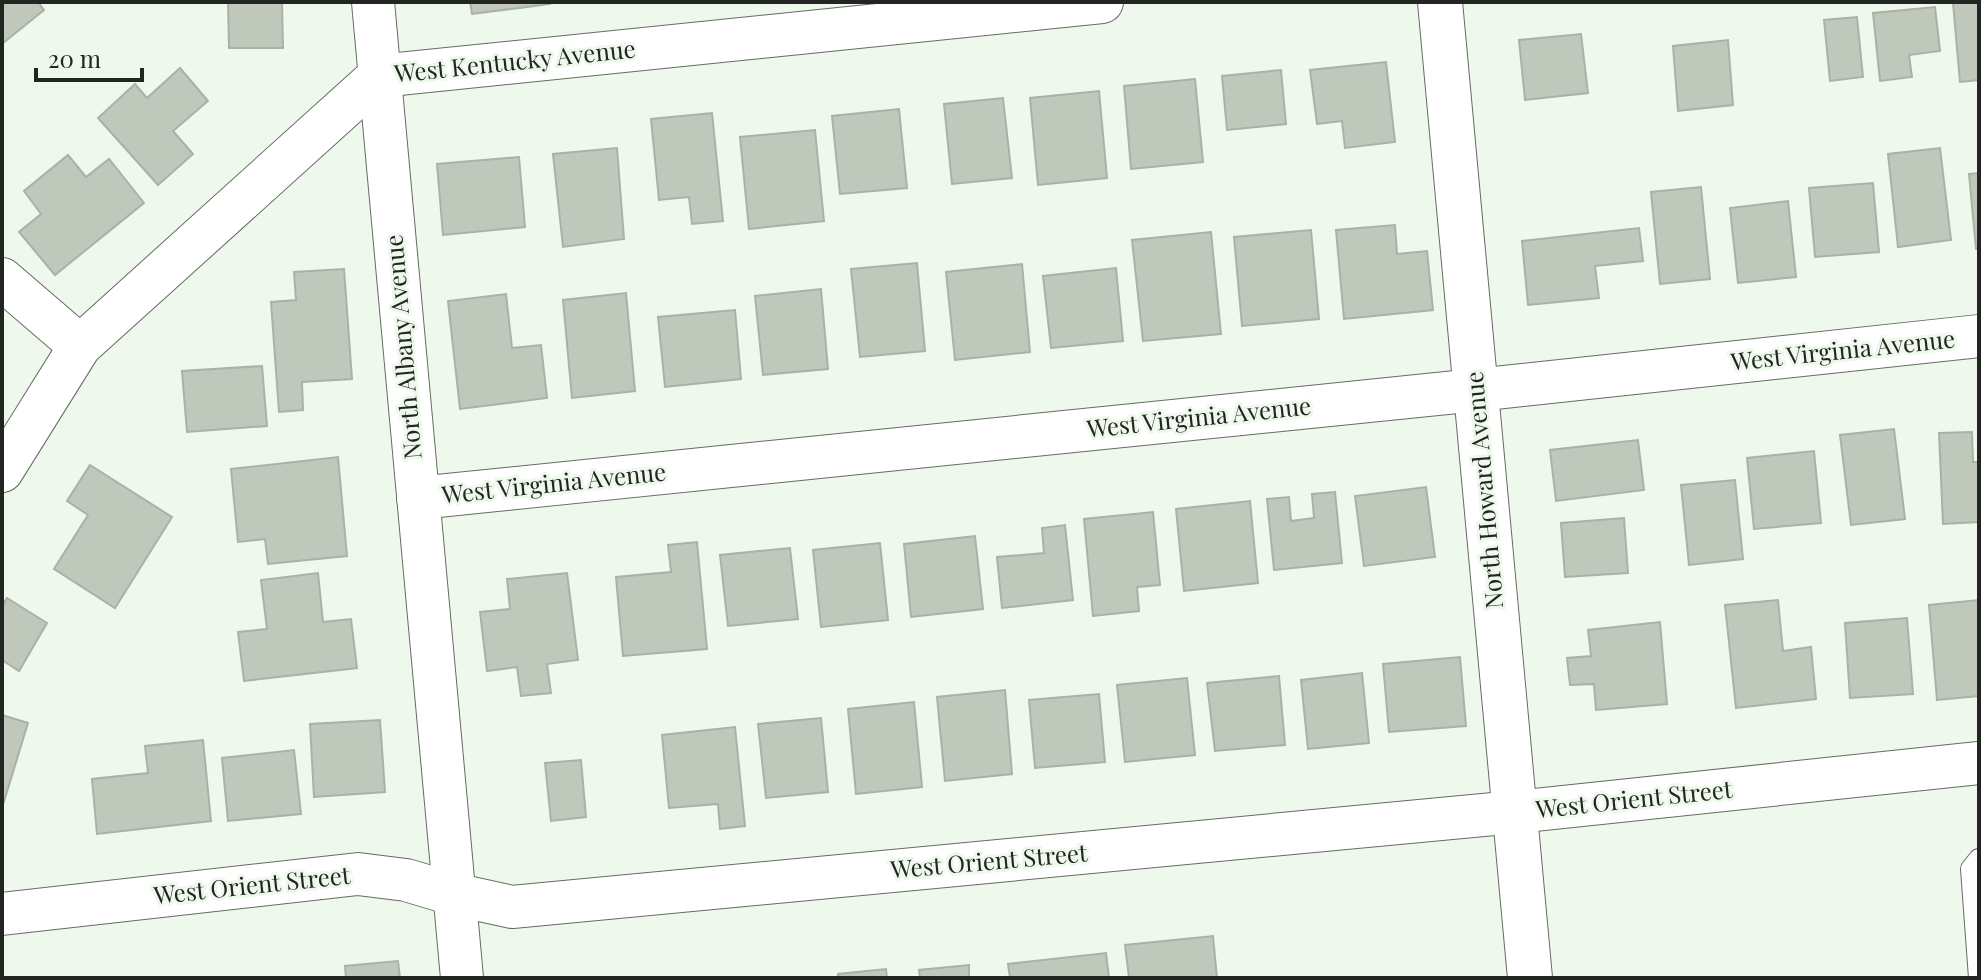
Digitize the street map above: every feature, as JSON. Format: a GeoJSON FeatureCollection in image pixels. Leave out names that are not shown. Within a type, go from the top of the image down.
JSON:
{"type":"FeatureCollection","features":[{"type":"Feature","properties":{"kind":"street","name":"North Albany Avenue"},"geometry":{"type":"LineString","coordinates":[[373,2],[462,978]]}},
{"type":"Feature","properties":{"kind":"street","name":"West Kentucky Avenue"},"geometry":{"type":"LineString","coordinates":[[2,471],[80,346],[379,76],[1102,2]]}},
{"type":"Feature","properties":{"kind":"street","name":"North Howard Avenue"},"geometry":{"type":"LineString","coordinates":[[1440,2],[1530,978]]}},
{"type":"Feature","properties":{"kind":"street"},"geometry":{"type":"LineString","coordinates":[[2,279],[80,346]]}},
{"type":"Feature","properties":{"kind":"street","name":"West Virginia Avenue"},"geometry":{"type":"LineString","coordinates":[[418,498],[1979,336]]}},
{"type":"Feature","properties":{"kind":"street","name":"West Orient Street"},"geometry":{"type":"LineString","coordinates":[[2,914],[358,874],[406,880],[512,907],[1515,812],[1979,763]]}},
{"type":"Feature","properties":{"kind":"lane"},"geometry":{"type":"LineString","coordinates":[[1979,859],[1971,869],[1979,978]]}},
{"type":"Feature","properties":{"kind":"building"},"geometry":{"type":"Polygon","coordinates":[[[2,2],[38,2],[44,10],[2,44],[2,2]]]}},
{"type":"Feature","properties":{"kind":"building"},"geometry":{"type":"Polygon","coordinates":[[[228,2],[282,2],[283,48],[229,48],[228,2]]]}},
{"type":"Feature","properties":{"kind":"building"},"geometry":{"type":"Polygon","coordinates":[[[470,2],[549,2],[550,4],[472,14],[470,2]]]}},
{"type":"Feature","properties":{"kind":"building"},"geometry":{"type":"Polygon","coordinates":[[[1979,2],[1979,80],[1960,82],[1953,3],[1979,2]]]}},
{"type":"Feature","properties":{"kind":"building"},"geometry":{"type":"Polygon","coordinates":[[[1935,7],[1940,51],[1909,55],[1912,77],[1880,81],[1873,13],[1935,7]]]}},
{"type":"Feature","properties":{"kind":"building"},"geometry":{"type":"Polygon","coordinates":[[[1857,17],[1863,77],[1830,81],[1824,20],[1857,17]]]}},
{"type":"Feature","properties":{"kind":"building"},"geometry":{"type":"Polygon","coordinates":[[[1581,34],[1588,93],[1525,100],[1519,40],[1581,34]]]}},
{"type":"Feature","properties":{"kind":"building"},"geometry":{"type":"Polygon","coordinates":[[[1728,40],[1733,105],[1678,111],[1673,46],[1728,40]]]}},
{"type":"Feature","properties":{"kind":"building"},"geometry":{"type":"Polygon","coordinates":[[[1386,62],[1395,142],[1345,148],[1342,121],[1317,124],[1310,70],[1386,62]]]}},
{"type":"Feature","properties":{"kind":"building"},"geometry":{"type":"Polygon","coordinates":[[[180,68],[208,101],[173,131],[193,154],[158,185],[98,118],[135,84],[147,98],[180,68]]]}},
{"type":"Feature","properties":{"kind":"building"},"geometry":{"type":"Polygon","coordinates":[[[1281,70],[1286,124],[1227,130],[1222,76],[1281,70]]]}},
{"type":"Feature","properties":{"kind":"building"},"geometry":{"type":"Polygon","coordinates":[[[1195,79],[1203,162],[1131,169],[1124,86],[1195,79]]]}},
{"type":"Feature","properties":{"kind":"building"},"geometry":{"type":"Polygon","coordinates":[[[1099,91],[1107,178],[1038,185],[1030,98],[1099,91]]]}},
{"type":"Feature","properties":{"kind":"building"},"geometry":{"type":"Polygon","coordinates":[[[1003,98],[1012,178],[952,184],[944,104],[1003,98]]]}},
{"type":"Feature","properties":{"kind":"building"},"geometry":{"type":"Polygon","coordinates":[[[899,109],[907,188],[840,194],[832,116],[899,109]]]}},
{"type":"Feature","properties":{"kind":"building"},"geometry":{"type":"Polygon","coordinates":[[[712,113],[723,221],[692,224],[689,197],[659,200],[651,119],[712,113]]]}},
{"type":"Feature","properties":{"kind":"building"},"geometry":{"type":"Polygon","coordinates":[[[815,130],[824,221],[749,229],[740,137],[815,130]]]}},
{"type":"Feature","properties":{"kind":"building"},"geometry":{"type":"Polygon","coordinates":[[[617,148],[624,239],[563,247],[553,154],[617,148]]]}},
{"type":"Feature","properties":{"kind":"building"},"geometry":{"type":"Polygon","coordinates":[[[1940,148],[1951,240],[1898,247],[1888,154],[1940,148]]]}},
{"type":"Feature","properties":{"kind":"building"},"geometry":{"type":"Polygon","coordinates":[[[68,155],[86,177],[109,159],[144,203],[55,275],[19,232],[41,214],[24,191],[68,155]]]}},
{"type":"Feature","properties":{"kind":"building"},"geometry":{"type":"Polygon","coordinates":[[[519,157],[525,227],[443,235],[437,164],[519,157]]]}},
{"type":"Feature","properties":{"kind":"building"},"geometry":{"type":"Polygon","coordinates":[[[1979,173],[1979,249],[1976,249],[1969,174],[1979,173]]]}},
{"type":"Feature","properties":{"kind":"building"},"geometry":{"type":"Polygon","coordinates":[[[1873,183],[1879,252],[1815,257],[1809,188],[1873,183]]]}},
{"type":"Feature","properties":{"kind":"building"},"geometry":{"type":"Polygon","coordinates":[[[1701,187],[1710,279],[1660,284],[1651,192],[1701,187]]]}},
{"type":"Feature","properties":{"kind":"building"},"geometry":{"type":"Polygon","coordinates":[[[1788,201],[1796,277],[1738,283],[1730,208],[1788,201]]]}},
{"type":"Feature","properties":{"kind":"building"},"geometry":{"type":"Polygon","coordinates":[[[1395,225],[1397,254],[1427,251],[1433,310],[1344,319],[1336,230],[1395,225]]]}},
{"type":"Feature","properties":{"kind":"building"},"geometry":{"type":"Polygon","coordinates":[[[1639,228],[1643,261],[1595,266],[1599,298],[1528,305],[1522,241],[1639,228]]]}},
{"type":"Feature","properties":{"kind":"building"},"geometry":{"type":"Polygon","coordinates":[[[1311,230],[1319,319],[1242,326],[1234,237],[1311,230]]]}},
{"type":"Feature","properties":{"kind":"building"},"geometry":{"type":"Polygon","coordinates":[[[1211,232],[1221,334],[1143,341],[1132,240],[1211,232]]]}},
{"type":"Feature","properties":{"kind":"building"},"geometry":{"type":"Polygon","coordinates":[[[917,263],[925,351],[860,357],[851,269],[917,263]]]}},
{"type":"Feature","properties":{"kind":"building"},"geometry":{"type":"Polygon","coordinates":[[[1022,264],[1030,352],[955,360],[946,272],[1022,264]]]}},
{"type":"Feature","properties":{"kind":"building"},"geometry":{"type":"Polygon","coordinates":[[[1116,268],[1123,341],[1051,348],[1043,276],[1116,268]]]}},
{"type":"Feature","properties":{"kind":"building"},"geometry":{"type":"Polygon","coordinates":[[[344,269],[352,379],[302,382],[303,410],[279,412],[271,302],[296,300],[294,272],[344,269]]]}},
{"type":"Feature","properties":{"kind":"building"},"geometry":{"type":"Polygon","coordinates":[[[821,289],[828,369],[763,375],[755,296],[821,289]]]}},
{"type":"Feature","properties":{"kind":"building"},"geometry":{"type":"Polygon","coordinates":[[[626,293],[635,391],[572,398],[563,300],[626,293]]]}},
{"type":"Feature","properties":{"kind":"building"},"geometry":{"type":"Polygon","coordinates":[[[506,294],[512,348],[541,345],[547,398],[460,409],[448,301],[506,294]]]}},
{"type":"Feature","properties":{"kind":"building"},"geometry":{"type":"Polygon","coordinates":[[[735,310],[741,379],[665,387],[658,317],[735,310]]]}},
{"type":"Feature","properties":{"kind":"building"},"geometry":{"type":"Polygon","coordinates":[[[262,366],[267,426],[187,432],[182,371],[262,366]]]}},
{"type":"Feature","properties":{"kind":"building"},"geometry":{"type":"Polygon","coordinates":[[[1894,429],[1905,519],[1851,525],[1840,435],[1894,429]]]}},
{"type":"Feature","properties":{"kind":"building"},"geometry":{"type":"Polygon","coordinates":[[[1972,432],[1973,462],[1979,462],[1979,522],[1943,524],[1939,433],[1972,432]]]}},
{"type":"Feature","properties":{"kind":"building"},"geometry":{"type":"Polygon","coordinates":[[[1638,440],[1644,490],[1556,501],[1550,450],[1638,440]]]}},
{"type":"Feature","properties":{"kind":"building"},"geometry":{"type":"Polygon","coordinates":[[[1814,451],[1821,523],[1754,529],[1747,458],[1814,451]]]}},
{"type":"Feature","properties":{"kind":"building"},"geometry":{"type":"Polygon","coordinates":[[[338,457],[347,556],[268,564],[265,539],[238,542],[231,469],[338,457]]]}},
{"type":"Feature","properties":{"kind":"building"},"geometry":{"type":"Polygon","coordinates":[[[90,465],[172,517],[115,608],[54,569],[88,515],[67,501],[90,465]]]}},
{"type":"Feature","properties":{"kind":"building"},"geometry":{"type":"Polygon","coordinates":[[[1735,480],[1743,559],[1689,565],[1681,485],[1735,480]]]}},
{"type":"Feature","properties":{"kind":"building"},"geometry":{"type":"Polygon","coordinates":[[[1426,487],[1435,557],[1364,566],[1355,496],[1426,487]]]}},
{"type":"Feature","properties":{"kind":"building"},"geometry":{"type":"Polygon","coordinates":[[[1335,492],[1342,563],[1274,570],[1267,499],[1289,497],[1291,521],[1314,518],[1312,494],[1335,492]]]}},
{"type":"Feature","properties":{"kind":"building"},"geometry":{"type":"Polygon","coordinates":[[[1250,501],[1258,583],[1184,591],[1176,509],[1250,501]]]}},
{"type":"Feature","properties":{"kind":"building"},"geometry":{"type":"Polygon","coordinates":[[[1153,512],[1160,585],[1137,587],[1139,611],[1093,616],[1084,519],[1153,512]]]}},
{"type":"Feature","properties":{"kind":"building"},"geometry":{"type":"Polygon","coordinates":[[[1624,518],[1628,573],[1565,577],[1561,523],[1624,518]]]}},
{"type":"Feature","properties":{"kind":"building"},"geometry":{"type":"Polygon","coordinates":[[[1065,525],[1073,600],[1002,608],[997,557],[1044,553],[1042,528],[1065,525]]]}},
{"type":"Feature","properties":{"kind":"building"},"geometry":{"type":"Polygon","coordinates":[[[975,536],[983,609],[911,617],[904,544],[975,536]]]}},
{"type":"Feature","properties":{"kind":"building"},"geometry":{"type":"Polygon","coordinates":[[[697,542],[707,649],[623,656],[616,577],[671,572],[668,545],[697,542]]]}},
{"type":"Feature","properties":{"kind":"building"},"geometry":{"type":"Polygon","coordinates":[[[880,543],[888,620],[821,627],[813,550],[880,543]]]}},
{"type":"Feature","properties":{"kind":"building"},"geometry":{"type":"Polygon","coordinates":[[[790,548],[798,619],[728,626],[720,555],[790,548]]]}},
{"type":"Feature","properties":{"kind":"building"},"geometry":{"type":"Polygon","coordinates":[[[318,573],[323,622],[351,619],[357,668],[244,681],[238,632],[267,629],[261,580],[318,573]]]}},
{"type":"Feature","properties":{"kind":"building"},"geometry":{"type":"Polygon","coordinates":[[[567,573],[578,660],[547,664],[551,693],[521,696],[517,667],[487,671],[480,612],[510,609],[507,579],[567,573]]]}},
{"type":"Feature","properties":{"kind":"building"},"geometry":{"type":"Polygon","coordinates":[[[7,598],[47,623],[19,671],[2,660],[2,606],[7,598]]]}},
{"type":"Feature","properties":{"kind":"building"},"geometry":{"type":"Polygon","coordinates":[[[1778,600],[1783,651],[1811,647],[1816,699],[1736,708],[1725,605],[1778,600]]]}},
{"type":"Feature","properties":{"kind":"building"},"geometry":{"type":"Polygon","coordinates":[[[1979,600],[1979,696],[1937,700],[1929,605],[1979,600]]]}},
{"type":"Feature","properties":{"kind":"building"},"geometry":{"type":"Polygon","coordinates":[[[1907,618],[1913,694],[1850,698],[1845,623],[1907,618]]]}},
{"type":"Feature","properties":{"kind":"building"},"geometry":{"type":"Polygon","coordinates":[[[1660,622],[1667,704],[1596,710],[1594,684],[1570,685],[1567,658],[1591,656],[1588,630],[1660,622]]]}},
{"type":"Feature","properties":{"kind":"building"},"geometry":{"type":"Polygon","coordinates":[[[1460,657],[1466,726],[1389,732],[1383,664],[1460,657]]]}},
{"type":"Feature","properties":{"kind":"building"},"geometry":{"type":"Polygon","coordinates":[[[1362,673],[1369,743],[1308,749],[1301,680],[1362,673]]]}},
{"type":"Feature","properties":{"kind":"building"},"geometry":{"type":"Polygon","coordinates":[[[1279,676],[1285,745],[1215,751],[1207,683],[1279,676]]]}},
{"type":"Feature","properties":{"kind":"building"},"geometry":{"type":"Polygon","coordinates":[[[1187,678],[1195,755],[1125,762],[1117,685],[1187,678]]]}},
{"type":"Feature","properties":{"kind":"building"},"geometry":{"type":"Polygon","coordinates":[[[1005,690],[1012,774],[945,781],[937,697],[1005,690]]]}},
{"type":"Feature","properties":{"kind":"building"},"geometry":{"type":"Polygon","coordinates":[[[1099,694],[1105,762],[1035,768],[1029,700],[1099,694]]]}},
{"type":"Feature","properties":{"kind":"building"},"geometry":{"type":"Polygon","coordinates":[[[914,702],[922,787],[856,794],[848,709],[914,702]]]}},
{"type":"Feature","properties":{"kind":"building"},"geometry":{"type":"Polygon","coordinates":[[[2,715],[28,723],[2,808],[2,715]]]}},
{"type":"Feature","properties":{"kind":"building"},"geometry":{"type":"Polygon","coordinates":[[[821,718],[828,792],[766,798],[758,724],[821,718]]]}},
{"type":"Feature","properties":{"kind":"building"},"geometry":{"type":"Polygon","coordinates":[[[380,720],[385,792],[314,797],[310,724],[380,720]]]}},
{"type":"Feature","properties":{"kind":"building"},"geometry":{"type":"Polygon","coordinates":[[[735,727],[745,826],[720,829],[718,804],[669,808],[662,735],[735,727]]]}},
{"type":"Feature","properties":{"kind":"building"},"geometry":{"type":"Polygon","coordinates":[[[203,740],[211,821],[97,834],[92,779],[148,773],[145,746],[203,740]]]}},
{"type":"Feature","properties":{"kind":"building"},"geometry":{"type":"Polygon","coordinates":[[[294,750],[301,814],[228,821],[222,758],[294,750]]]}},
{"type":"Feature","properties":{"kind":"building"},"geometry":{"type":"Polygon","coordinates":[[[581,760],[586,817],[551,821],[545,763],[581,760]]]}},
{"type":"Feature","properties":{"kind":"building"},"geometry":{"type":"Polygon","coordinates":[[[1213,936],[1217,978],[1129,978],[1125,945],[1213,936]]]}},
{"type":"Feature","properties":{"kind":"building"},"geometry":{"type":"Polygon","coordinates":[[[1106,953],[1109,978],[1010,978],[1008,964],[1106,953]]]}},
{"type":"Feature","properties":{"kind":"building"},"geometry":{"type":"Polygon","coordinates":[[[398,961],[400,978],[346,978],[345,966],[398,961]]]}},
{"type":"Feature","properties":{"kind":"building"},"geometry":{"type":"Polygon","coordinates":[[[969,965],[969,978],[920,978],[919,970],[969,965]]]}},
{"type":"Feature","properties":{"kind":"building"},"geometry":{"type":"Polygon","coordinates":[[[886,969],[887,978],[838,978],[838,974],[886,969]]]}}]}
